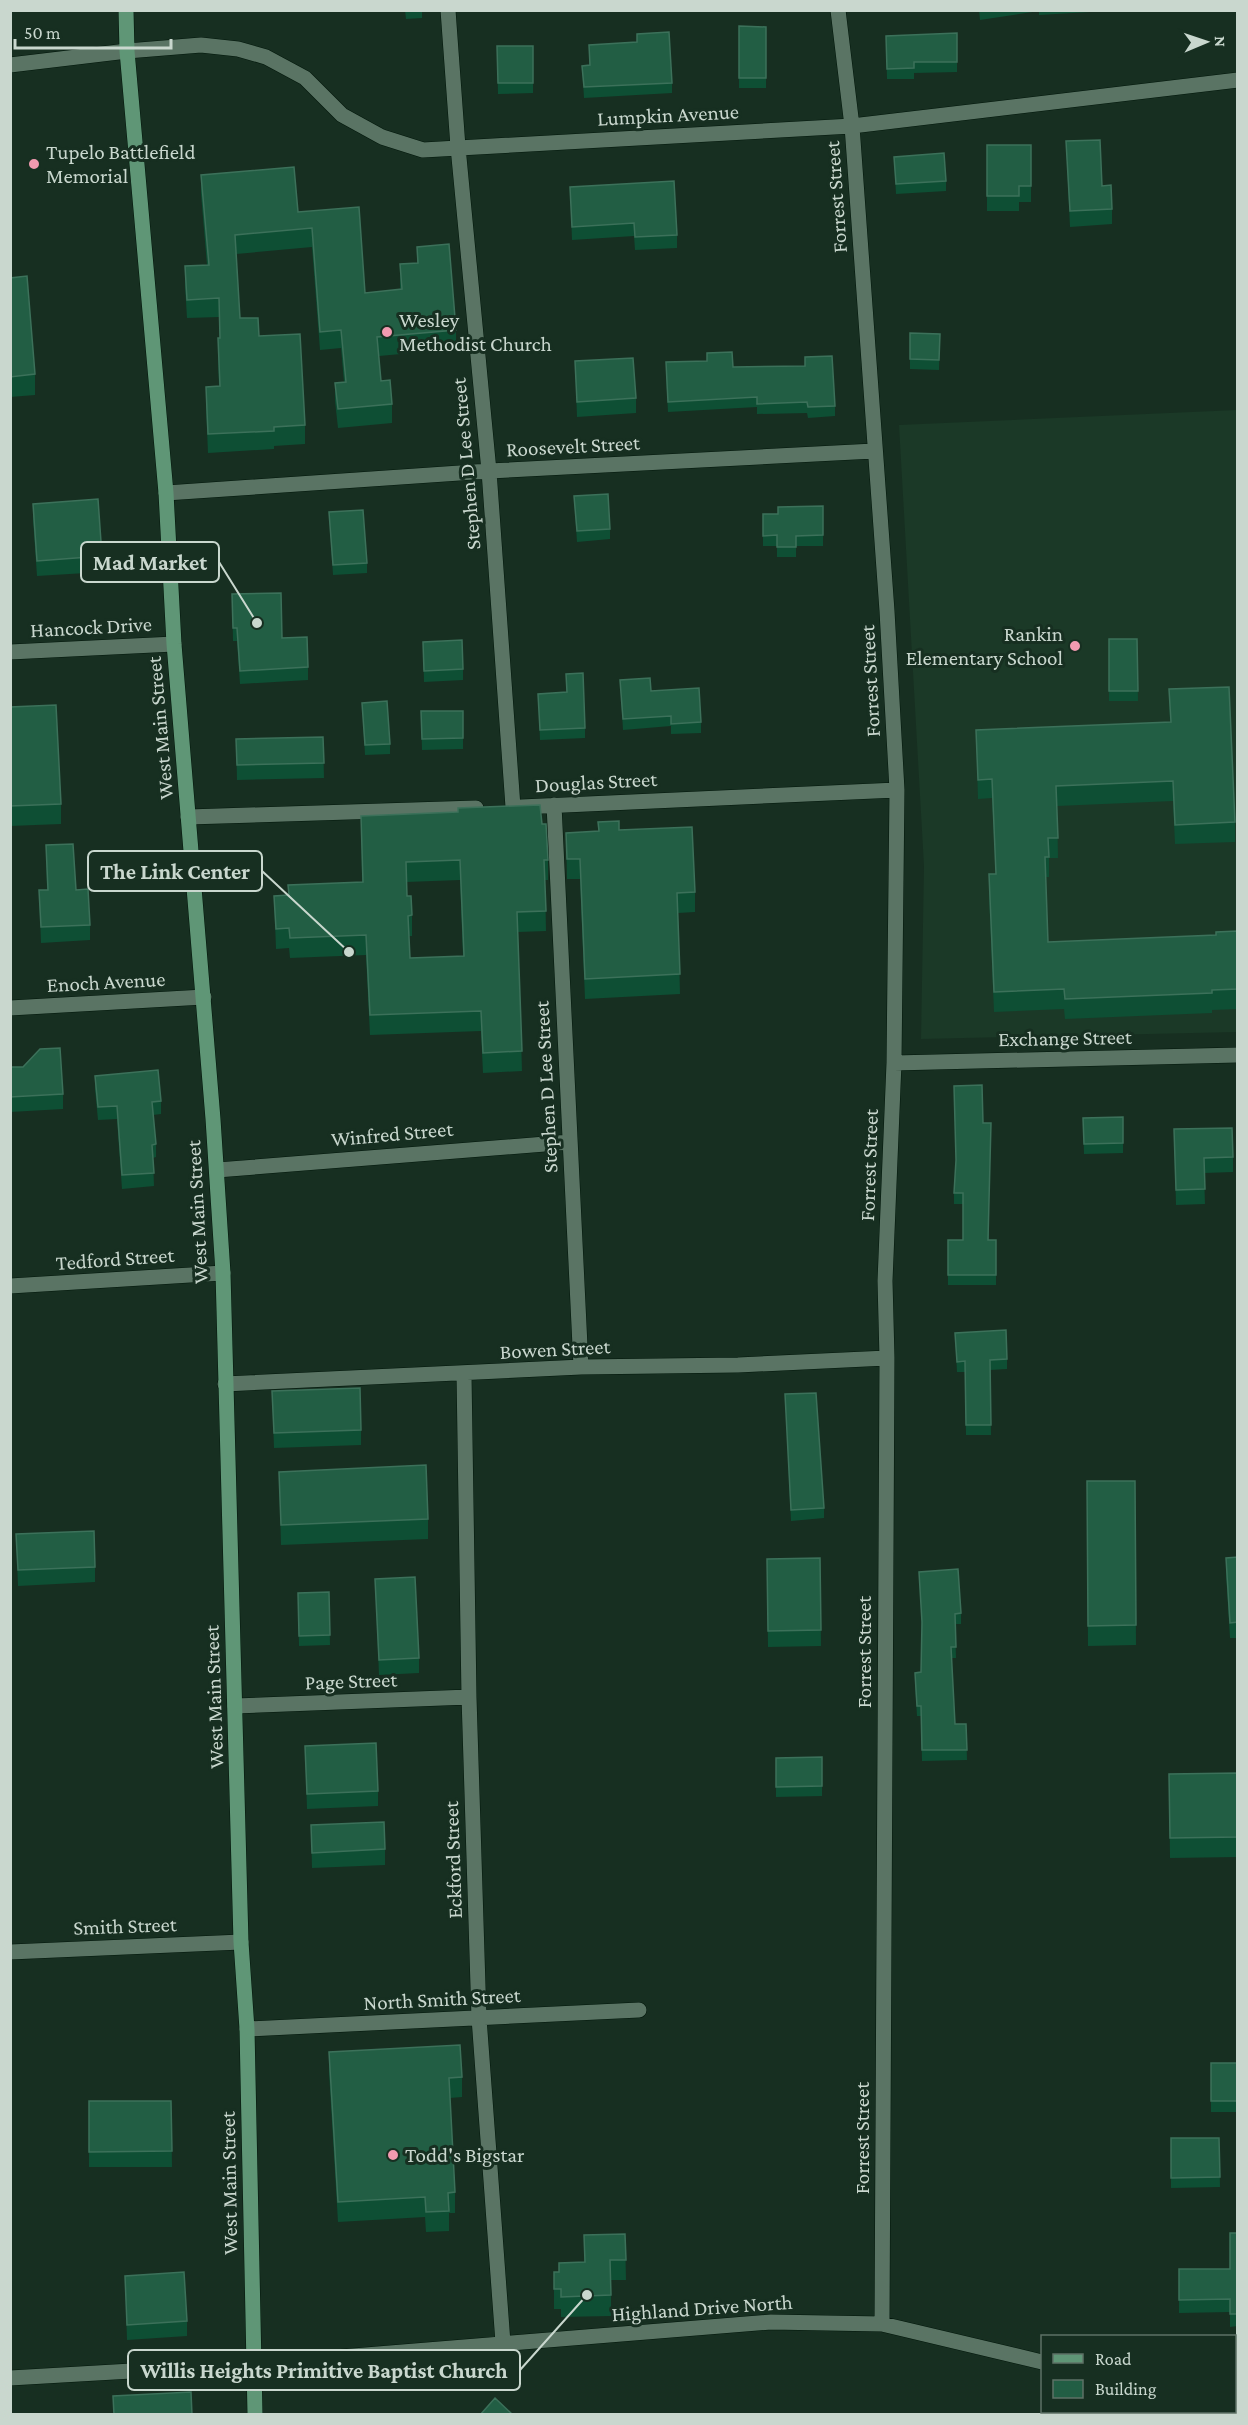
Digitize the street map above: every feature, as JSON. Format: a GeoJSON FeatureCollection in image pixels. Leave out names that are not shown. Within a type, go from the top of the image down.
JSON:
{"type":"FeatureCollection","features":[{"type":"Feature","properties":{"kind":"main road","name":"West Main Street"},"geometry":{"type":"LineString","coordinates":[[126,10],[127,51],[166,493],[174,644],[204,997],[223,1273],[242,1942],[247,2029],[255,2415]]}},
{"type":"Feature","properties":{"kind":"street","name":"Stephen D Lee Street"},"geometry":{"type":"LineString","coordinates":[[448,10],[458,147],[489,471],[501,808]]}},
{"type":"Feature","properties":{"kind":"street","name":"Forrest Street"},"geometry":{"type":"LineString","coordinates":[[838,10],[852,126],[887,611],[897,790],[894,1063],[885,1281],[887,1358],[882,2324]]}},
{"type":"Feature","properties":{"kind":"street","name":"Lumpkin Avenue"},"geometry":{"type":"LineString","coordinates":[[10,65],[201,45],[238,49],[266,57],[305,78],[342,115],[382,137],[423,150],[852,126],[1238,80]]}},
{"type":"Feature","properties":{"kind":"street","name":"Roosevelt Street"},"geometry":{"type":"LineString","coordinates":[[166,493],[489,471],[874,451]]}},
{"type":"Feature","properties":{"kind":"street","name":"Hancock Drive"},"geometry":{"type":"LineString","coordinates":[[10,652],[174,644]]}},
{"type":"Feature","properties":{"kind":"street","name":"Douglas Street"},"geometry":{"type":"LineString","coordinates":[[188,817],[501,808],[897,790]]}},
{"type":"Feature","properties":{"kind":"street","name":"Stephen D Lee Street"},"geometry":{"type":"LineString","coordinates":[[554,805],[581,1367]]}},
{"type":"Feature","properties":{"kind":"street","name":"Enoch Avenue"},"geometry":{"type":"LineString","coordinates":[[10,1008],[204,997]]}},
{"type":"Feature","properties":{"kind":"street","name":"Exchange Street"},"geometry":{"type":"LineString","coordinates":[[894,1063],[1238,1055]]}},
{"type":"Feature","properties":{"kind":"street","name":"Winfred Street"},"geometry":{"type":"LineString","coordinates":[[217,1170],[570,1142]]}},
{"type":"Feature","properties":{"kind":"street","name":"Tedford Street"},"geometry":{"type":"LineString","coordinates":[[10,1286],[223,1273]]}},
{"type":"Feature","properties":{"kind":"street","name":"Bowen Street"},"geometry":{"type":"LineString","coordinates":[[225,1384],[581,1367],[738,1365],[887,1358]]}},
{"type":"Feature","properties":{"kind":"street","name":"Eckford Street"},"geometry":{"type":"LineString","coordinates":[[464,1374],[469,1697],[479,2018],[503,2343]]}},
{"type":"Feature","properties":{"kind":"street","name":"Page Street"},"geometry":{"type":"LineString","coordinates":[[235,1706],[469,1697]]}},
{"type":"Feature","properties":{"kind":"street","name":"Smith Street"},"geometry":{"type":"LineString","coordinates":[[10,1952],[242,1942]]}},
{"type":"Feature","properties":{"kind":"street","name":"North Smith Street"},"geometry":{"type":"LineString","coordinates":[[247,2029],[639,2010]]}},
{"type":"Feature","properties":{"kind":"street","name":"Highland Drive North"},"geometry":{"type":"LineString","coordinates":[[10,2378],[253,2364],[771,2322],[882,2324],[1041,2362]]}},
{"type":"Feature","properties":{"kind":"shaded area","name":"Rankin Elementary School"},"geometry":{"type":"Polygon","coordinates":[[[1237,410],[1237,1032],[921,1039],[924,866],[899,425],[1237,410]]]}},
{"type":"Feature","properties":{"kind":"building"},"geometry":{"type":"Polygon","coordinates":[[[739,26],[766,27],[766,78],[739,78],[739,26]]]}},
{"type":"Feature","properties":{"kind":"building"},"geometry":{"type":"Polygon","coordinates":[[[669,32],[672,83],[584,87],[582,66],[590,65],[589,45],[637,42],[637,34],[669,32]]]}},
{"type":"Feature","properties":{"kind":"building"},"geometry":{"type":"Polygon","coordinates":[[[957,33],[957,62],[914,62],[914,68],[887,69],[886,36],[957,33]]]}},
{"type":"Feature","properties":{"kind":"building"},"geometry":{"type":"Polygon","coordinates":[[[497,46],[533,46],[533,83],[498,83],[497,46]]]}},
{"type":"Feature","properties":{"kind":"building"},"geometry":{"type":"Polygon","coordinates":[[[1100,140],[1102,186],[1111,185],[1112,209],[1070,211],[1066,141],[1100,140]]]}},
{"type":"Feature","properties":{"kind":"building"},"geometry":{"type":"Polygon","coordinates":[[[987,145],[1031,145],[1031,186],[1019,186],[1019,196],[987,196],[987,145]]]}},
{"type":"Feature","properties":{"kind":"building"},"geometry":{"type":"Polygon","coordinates":[[[944,153],[946,181],[896,184],[894,157],[944,153]]]}},
{"type":"Feature","properties":{"kind":"building"},"geometry":{"type":"Polygon","coordinates":[[[294,167],[298,212],[359,207],[365,293],[402,289],[400,264],[418,263],[417,247],[449,244],[456,330],[377,337],[381,381],[390,380],[392,404],[338,409],[335,383],[346,382],[341,330],[320,332],[312,228],[235,235],[240,318],[258,318],[259,336],[300,334],[305,425],[274,427],[274,431],[208,434],[206,387],[220,386],[219,298],[187,300],[185,266],[209,265],[201,175],[294,167]]]}},
{"type":"Feature","properties":{"kind":"building"},"geometry":{"type":"Polygon","coordinates":[[[674,181],[677,235],[635,237],[634,223],[572,227],[570,187],[674,181]]]}},
{"type":"Feature","properties":{"kind":"building"},"geometry":{"type":"Polygon","coordinates":[[[27,276],[35,374],[10,377],[10,278],[27,276]]]}},
{"type":"Feature","properties":{"kind":"building"},"geometry":{"type":"Polygon","coordinates":[[[910,333],[940,334],[939,360],[910,359],[910,333]]]}},
{"type":"Feature","properties":{"kind":"building"},"geometry":{"type":"Polygon","coordinates":[[[732,352],[733,367],[805,366],[805,357],[832,356],[835,406],[808,407],[807,402],[757,404],[757,397],[668,402],[666,362],[707,361],[707,353],[732,352]]]}},
{"type":"Feature","properties":{"kind":"building"},"geometry":{"type":"Polygon","coordinates":[[[633,358],[636,398],[577,402],[575,361],[633,358]]]}},
{"type":"Feature","properties":{"kind":"building"},"geometry":{"type":"Polygon","coordinates":[[[608,494],[610,529],[577,531],[574,496],[608,494]]]}},
{"type":"Feature","properties":{"kind":"building"},"geometry":{"type":"Polygon","coordinates":[[[98,499],[102,556],[37,561],[33,504],[98,499]]]}},
{"type":"Feature","properties":{"kind":"building"},"geometry":{"type":"Polygon","coordinates":[[[823,506],[823,535],[796,536],[796,547],[777,547],[777,535],[763,536],[763,514],[778,514],[778,507],[823,506]]]}},
{"type":"Feature","properties":{"kind":"building"},"geometry":{"type":"Polygon","coordinates":[[[363,510],[367,563],[333,565],[329,512],[363,510]]]}},
{"type":"Feature","properties":{"kind":"building"},"geometry":{"type":"Polygon","coordinates":[[[281,593],[282,638],[307,637],[308,667],[240,671],[237,628],[233,628],[232,594],[281,593]]]}},
{"type":"Feature","properties":{"kind":"building"},"geometry":{"type":"Polygon","coordinates":[[[1109,639],[1137,639],[1138,691],[1109,691],[1109,639]]]}},
{"type":"Feature","properties":{"kind":"building"},"geometry":{"type":"Polygon","coordinates":[[[462,640],[463,669],[424,671],[423,642],[462,640]]]}},
{"type":"Feature","properties":{"kind":"building"},"geometry":{"type":"Polygon","coordinates":[[[583,673],[585,728],[540,730],[538,694],[567,692],[566,674],[583,673]]]}},
{"type":"Feature","properties":{"kind":"building"},"geometry":{"type":"Polygon","coordinates":[[[650,678],[651,691],[699,688],[701,722],[671,724],[671,716],[623,719],[620,680],[650,678]]]}},
{"type":"Feature","properties":{"kind":"building"},"geometry":{"type":"Polygon","coordinates":[[[1229,687],[1235,822],[1175,825],[1173,781],[1056,786],[1058,838],[1048,838],[1049,857],[1045,857],[1048,942],[1216,935],[1216,932],[1238,931],[1238,989],[1212,990],[1212,993],[1065,999],[1064,989],[994,992],[989,874],[996,874],[992,779],[978,780],[976,730],[1171,722],[1169,689],[1229,687]]]}},
{"type":"Feature","properties":{"kind":"building"},"geometry":{"type":"Polygon","coordinates":[[[387,701],[390,744],[365,745],[362,703],[387,701]]]}},
{"type":"Feature","properties":{"kind":"building"},"geometry":{"type":"Polygon","coordinates":[[[56,705],[61,804],[10,806],[10,707],[56,705]]]}},
{"type":"Feature","properties":{"kind":"building"},"geometry":{"type":"Polygon","coordinates":[[[421,711],[463,711],[463,738],[422,739],[421,711]]]}},
{"type":"Feature","properties":{"kind":"building"},"geometry":{"type":"Polygon","coordinates":[[[323,737],[324,763],[237,765],[236,739],[323,737]]]}},
{"type":"Feature","properties":{"kind":"building"},"geometry":{"type":"Polygon","coordinates":[[[540,805],[542,824],[546,824],[548,860],[544,860],[546,911],[517,912],[522,1051],[483,1053],[481,1011],[370,1015],[366,935],[290,938],[289,928],[276,929],[274,896],[289,895],[288,885],[363,882],[361,816],[458,812],[458,808],[540,805]],[[460,860],[406,862],[407,896],[411,896],[412,915],[408,916],[410,958],[464,956],[460,860]]]}},
{"type":"Feature","properties":{"kind":"building"},"geometry":{"type":"Polygon","coordinates":[[[619,821],[619,830],[692,827],[695,892],[677,893],[680,974],[585,979],[580,859],[567,859],[566,833],[599,831],[598,822],[619,821]]]}},
{"type":"Feature","properties":{"kind":"building"},"geometry":{"type":"Polygon","coordinates":[[[73,844],[76,890],[88,889],[90,925],[41,927],[39,890],[48,890],[46,845],[73,844]]]}},
{"type":"Feature","properties":{"kind":"building"},"geometry":{"type":"Polygon","coordinates":[[[60,1048],[63,1094],[10,1097],[10,1067],[23,1067],[40,1049],[60,1048]]]}},
{"type":"Feature","properties":{"kind":"building"},"geometry":{"type":"Polygon","coordinates":[[[158,1070],[161,1101],[152,1102],[156,1144],[152,1145],[154,1173],[122,1175],[117,1106],[98,1107],[95,1076],[158,1070]]]}},
{"type":"Feature","properties":{"kind":"building"},"geometry":{"type":"Polygon","coordinates":[[[982,1085],[983,1123],[991,1123],[988,1240],[996,1240],[996,1275],[948,1275],[948,1240],[963,1240],[963,1193],[954,1193],[956,1160],[954,1086],[982,1085]]]}},
{"type":"Feature","properties":{"kind":"building"},"geometry":{"type":"Polygon","coordinates":[[[1123,1117],[1123,1143],[1084,1144],[1083,1118],[1123,1117]]]}},
{"type":"Feature","properties":{"kind":"building"},"geometry":{"type":"Polygon","coordinates":[[[1232,1128],[1233,1157],[1204,1158],[1205,1189],[1176,1190],[1174,1129],[1232,1128]]]}},
{"type":"Feature","properties":{"kind":"building"},"geometry":{"type":"Polygon","coordinates":[[[1006,1330],[1007,1359],[990,1360],[991,1425],[966,1425],[965,1361],[957,1362],[955,1333],[1006,1330]]]}},
{"type":"Feature","properties":{"kind":"building"},"geometry":{"type":"Polygon","coordinates":[[[360,1388],[361,1430],[274,1433],[272,1391],[360,1388]]]}},
{"type":"Feature","properties":{"kind":"building"},"geometry":{"type":"Polygon","coordinates":[[[816,1393],[824,1508],[791,1510],[785,1394],[816,1393]]]}},
{"type":"Feature","properties":{"kind":"building"},"geometry":{"type":"Polygon","coordinates":[[[426,1465],[428,1519],[281,1525],[279,1472],[426,1465]]]}},
{"type":"Feature","properties":{"kind":"building"},"geometry":{"type":"Polygon","coordinates":[[[1087,1481],[1135,1481],[1136,1625],[1088,1626],[1087,1481]]]}},
{"type":"Feature","properties":{"kind":"building"},"geometry":{"type":"Polygon","coordinates":[[[94,1531],[95,1567],[18,1570],[16,1534],[94,1531]]]}},
{"type":"Feature","properties":{"kind":"building"},"geometry":{"type":"Polygon","coordinates":[[[1238,1557],[1238,1622],[1230,1623],[1226,1558],[1238,1557]]]}},
{"type":"Feature","properties":{"kind":"building"},"geometry":{"type":"Polygon","coordinates":[[[820,1558],[821,1630],[768,1631],[767,1559],[820,1558]]]}},
{"type":"Feature","properties":{"kind":"building"},"geometry":{"type":"Polygon","coordinates":[[[958,1569],[961,1613],[955,1614],[956,1647],[951,1647],[955,1724],[966,1724],[967,1750],[922,1750],[921,1706],[917,1706],[915,1673],[921,1672],[922,1622],[919,1572],[958,1569]]]}},
{"type":"Feature","properties":{"kind":"building"},"geometry":{"type":"Polygon","coordinates":[[[415,1577],[419,1658],[379,1660],[375,1579],[415,1577]]]}},
{"type":"Feature","properties":{"kind":"building"},"geometry":{"type":"Polygon","coordinates":[[[329,1592],[330,1635],[299,1636],[298,1593],[329,1592]]]}},
{"type":"Feature","properties":{"kind":"building"},"geometry":{"type":"Polygon","coordinates":[[[376,1743],[378,1791],[307,1794],[305,1746],[376,1743]]]}},
{"type":"Feature","properties":{"kind":"building"},"geometry":{"type":"Polygon","coordinates":[[[822,1757],[822,1786],[776,1787],[776,1758],[822,1757]]]}},
{"type":"Feature","properties":{"kind":"building"},"geometry":{"type":"Polygon","coordinates":[[[1238,1773],[1238,1837],[1170,1838],[1169,1774],[1238,1773]]]}},
{"type":"Feature","properties":{"kind":"building"},"geometry":{"type":"Polygon","coordinates":[[[384,1822],[385,1849],[312,1853],[311,1825],[384,1822]]]}},
{"type":"Feature","properties":{"kind":"building","name":"Todd's Bigstar"},"geometry":{"type":"Polygon","coordinates":[[[460,2045],[462,2077],[449,2078],[455,2192],[448,2193],[449,2211],[426,2212],[425,2197],[338,2202],[329,2052],[460,2045]]]}},
{"type":"Feature","properties":{"kind":"building"},"geometry":{"type":"Polygon","coordinates":[[[1211,2063],[1238,2063],[1238,2101],[1211,2101],[1211,2063]]]}},
{"type":"Feature","properties":{"kind":"building"},"geometry":{"type":"Polygon","coordinates":[[[89,2101],[171,2101],[172,2151],[89,2152],[89,2101]]]}},
{"type":"Feature","properties":{"kind":"building"},"geometry":{"type":"Polygon","coordinates":[[[1171,2138],[1219,2138],[1220,2177],[1171,2178],[1171,2138]]]}},
{"type":"Feature","properties":{"kind":"building"},"geometry":{"type":"Polygon","coordinates":[[[1230,2233],[1238,2233],[1238,2314],[1230,2314],[1230,2299],[1179,2300],[1179,2269],[1230,2269],[1230,2233]]]}},
{"type":"Feature","properties":{"kind":"building"},"geometry":{"type":"Polygon","coordinates":[[[625,2234],[626,2260],[610,2260],[611,2295],[561,2297],[561,2289],[554,2289],[554,2272],[559,2272],[559,2263],[585,2262],[584,2235],[625,2234]]]}},
{"type":"Feature","properties":{"kind":"building"},"geometry":{"type":"Polygon","coordinates":[[[184,2272],[187,2321],[127,2325],[125,2276],[184,2272]]]}},
{"type":"Feature","properties":{"kind":"building"},"geometry":{"type":"Polygon","coordinates":[[[191,2392],[192,2415],[114,2415],[113,2396],[191,2392]]]}},
{"type":"Feature","properties":{"kind":"building"},"geometry":{"type":"Polygon","coordinates":[[[495,2398],[513,2415],[480,2415],[495,2398]]]}},
{"type":"Feature","properties":{"kind":"place","name":"Tupelo Battlefield Memorial"},"geometry":{"type":"Point","coordinates":[34,164]}},
{"type":"Feature","properties":{"kind":"place","name":"Wesley Methodist Church"},"geometry":{"type":"Point","coordinates":[387,332]}},
{"type":"Feature","properties":{"kind":"place","name":"Mad Market"},"geometry":{"type":"Point","coordinates":[257,623]}},
{"type":"Feature","properties":{"kind":"place","name":"Rankin Elementary School"},"geometry":{"type":"Point","coordinates":[1075,646]}},
{"type":"Feature","properties":{"kind":"place","name":"The Link Center"},"geometry":{"type":"Point","coordinates":[349,952]}},
{"type":"Feature","properties":{"kind":"place","name":"Todd's Bigstar"},"geometry":{"type":"Point","coordinates":[393,2155]}},
{"type":"Feature","properties":{"kind":"place","name":"Willis Heights Primitive Baptist Church"},"geometry":{"type":"Point","coordinates":[587,2295]}}]}
